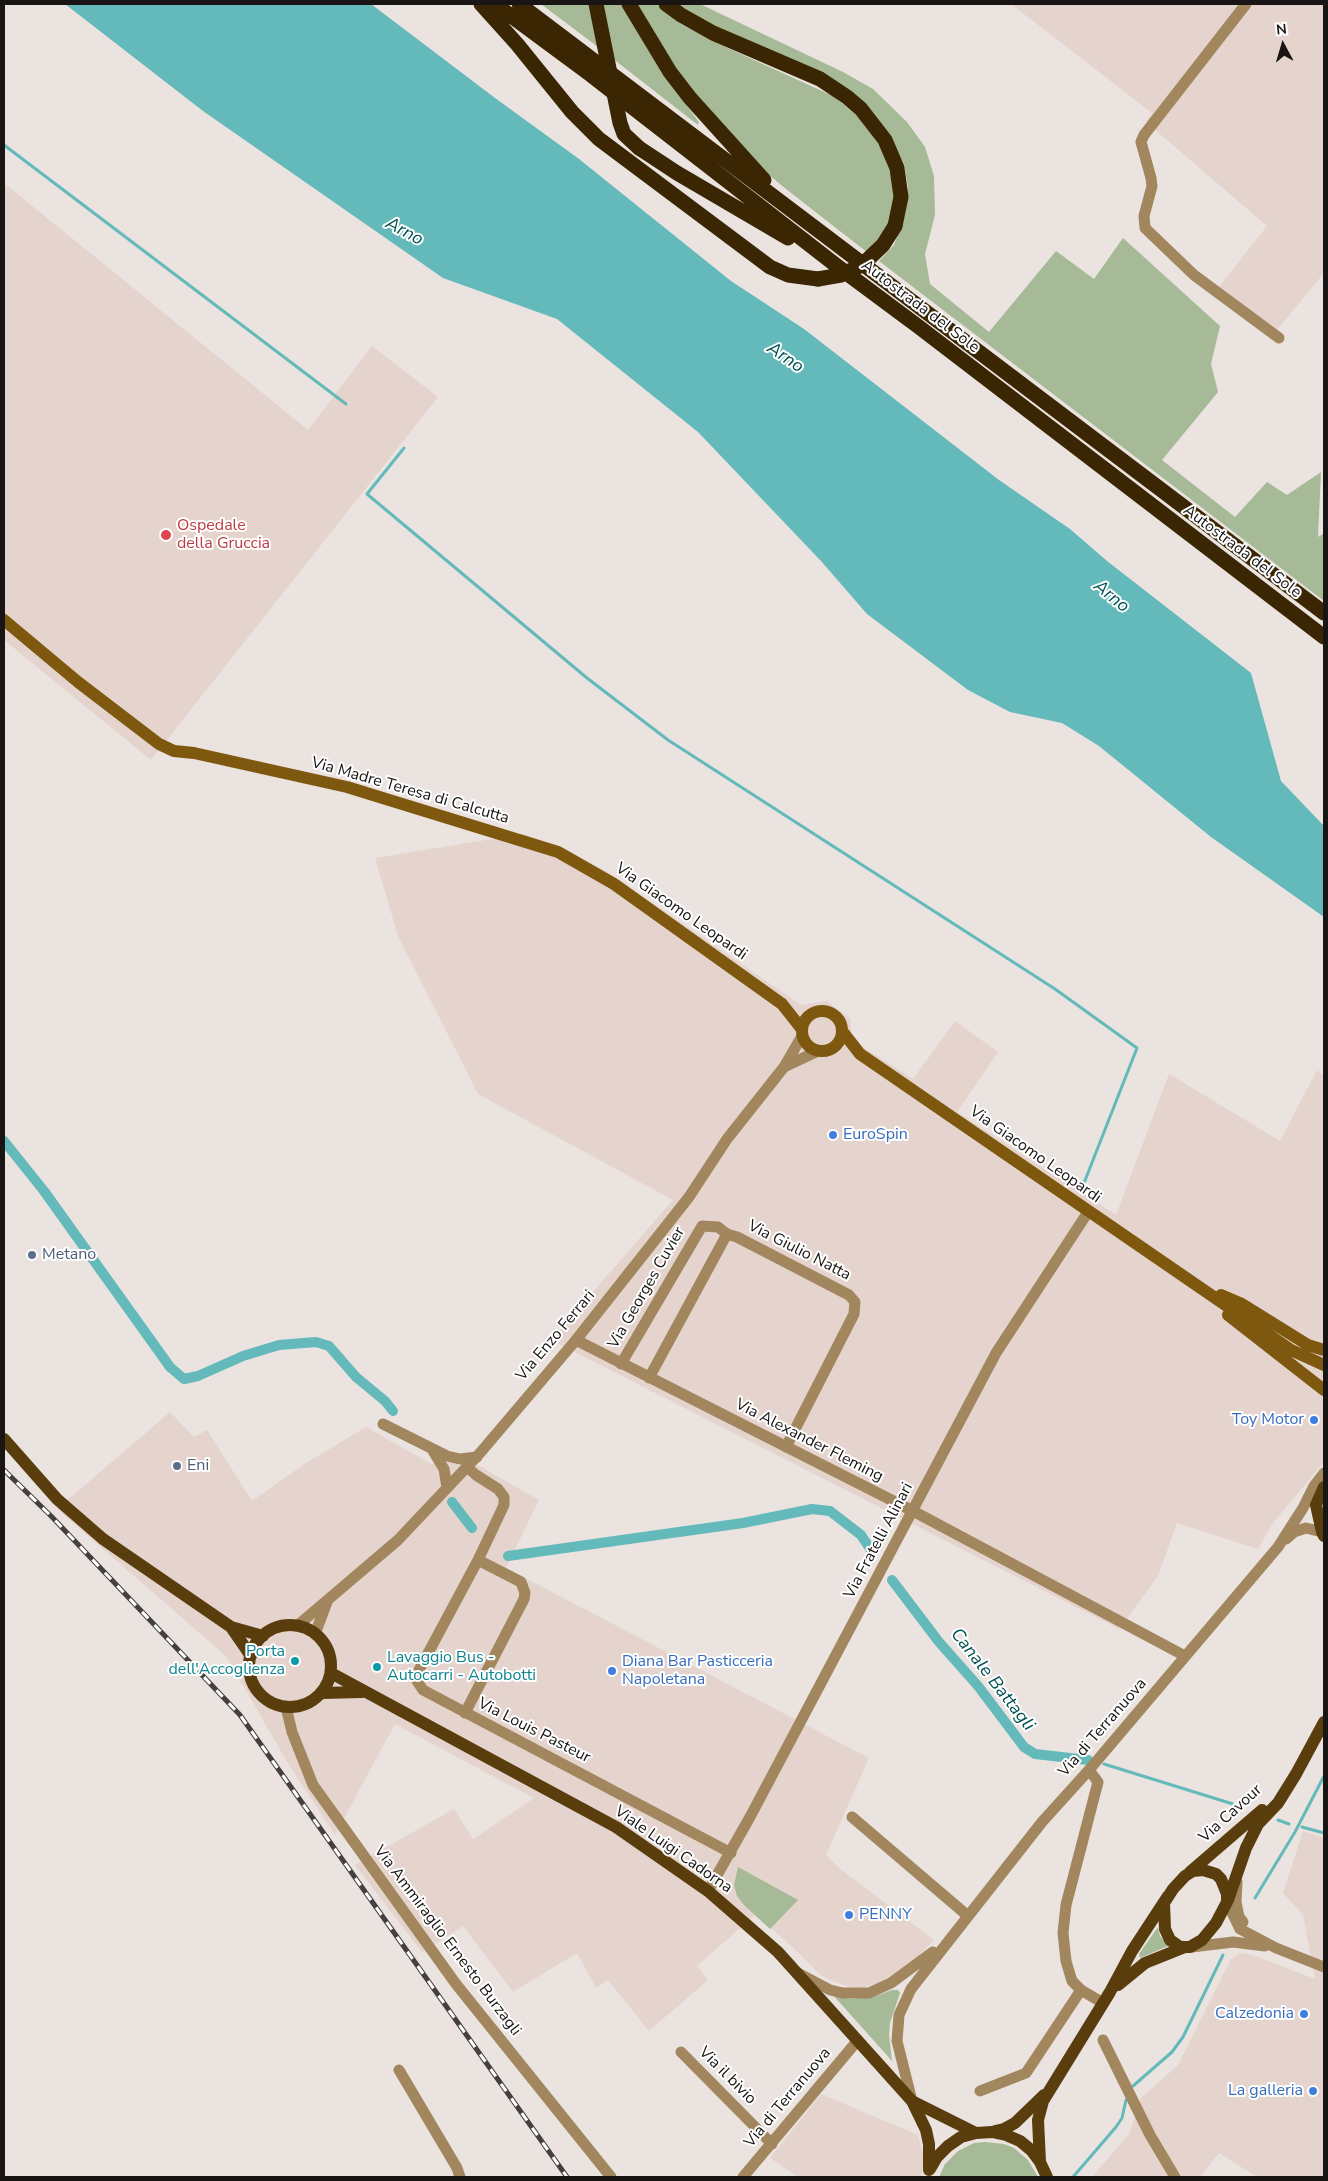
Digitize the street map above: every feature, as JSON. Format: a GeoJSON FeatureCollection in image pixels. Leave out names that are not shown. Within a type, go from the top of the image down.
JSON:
{"type":"FeatureCollection","features":[{"type":"Feature","properties":{"kind":"highway"},"geometry":{"type":"LineString","coordinates":[[481,4],[517,44],[572,112],[599,139],[770,267],[788,275],[818,279],[841,275],[862,264],[882,245],[894,226],[901,197],[897,168],[885,140],[861,109],[820,79],[712,33],[666,4]]}},
{"type":"Feature","properties":{"kind":"highway","name":"Autostrada del Sole"},"geometry":{"type":"LineString","coordinates":[[495,4],[591,75],[837,266],[1324,637]]}},
{"type":"Feature","properties":{"kind":"highway","name":"Autostrada del Sole"},"geometry":{"type":"LineString","coordinates":[[520,4],[1324,613]]}},
{"type":"Feature","properties":{"kind":"highway"},"geometry":{"type":"LineString","coordinates":[[596,4],[620,123],[624,134],[639,148],[670,169],[837,266]]}},
{"type":"Feature","properties":{"kind":"highway"},"geometry":{"type":"LineString","coordinates":[[629,4],[670,72],[690,98],[783,202]]}},
{"type":"Feature","properties":{"kind":"main road"},"geometry":{"type":"LineString","coordinates":[[4,1439],[57,1499],[103,1540],[231,1627],[263,1636]]}},
{"type":"Feature","properties":{"kind":"main road"},"geometry":{"type":"LineString","coordinates":[[1323,1534],[1316,1505],[1324,1487]]}},
{"type":"Feature","properties":{"kind":"main road"},"geometry":{"type":"LineString","coordinates":[[285,1626],[297,1626],[315,1634],[328,1651],[331,1673],[322,1693],[312,1701],[299,1706],[286,1707],[272,1703],[261,1695],[253,1683],[250,1670],[251,1656],[263,1636],[274,1629],[285,1626]]}},
{"type":"Feature","properties":{"kind":"main road"},"geometry":{"type":"LineString","coordinates":[[231,1627],[251,1656]]}},
{"type":"Feature","properties":{"kind":"main road","name":"Viale Luigi Cadorna"},"geometry":{"type":"LineString","coordinates":[[331,1673],[616,1827],[708,1891],[740,1917],[796,1972],[912,2102],[926,2130],[929,2144],[928,2174]]}},
{"type":"Feature","properties":{"kind":"main road","name":"Viale Luigi Cadorna"},"geometry":{"type":"LineString","coordinates":[[322,1693],[364,1692]]}},
{"type":"Feature","properties":{"kind":"main road","name":"Via Cavour"},"geometry":{"type":"LineString","coordinates":[[1110,1992],[1144,1964],[1197,1944],[1210,1931],[1221,1916],[1239,1872],[1246,1848],[1258,1824],[1278,1803],[1324,1722]]}},
{"type":"Feature","properties":{"kind":"main road","name":"Via Cavour"},"geometry":{"type":"LineString","coordinates":[[1040,2162],[1038,2120],[1043,2101],[1110,1992],[1132,1951],[1168,1896],[1185,1876],[1264,1808],[1296,1774]]}},
{"type":"Feature","properties":{"kind":"main road","name":"Via Cavour"},"geometry":{"type":"LineString","coordinates":[[1185,1876],[1203,1870],[1216,1874],[1224,1884],[1227,1902]]}},
{"type":"Feature","properties":{"kind":"main road"},"geometry":{"type":"LineString","coordinates":[[1168,1896],[1163,1908],[1165,1929],[1170,1940],[1188,1947]]}},
{"type":"Feature","properties":{"kind":"main road","name":"Via Cavour"},"geometry":{"type":"LineString","coordinates":[[992,2132],[1004,2129],[1015,2123],[1054,2084]]}},
{"type":"Feature","properties":{"kind":"main road","name":"Viale Luigi Cadorna"},"geometry":{"type":"LineString","coordinates":[[912,2102],[976,2133]]}},
{"type":"Feature","properties":{"kind":"main road"},"geometry":{"type":"LineString","coordinates":[[928,2174],[937,2157],[961,2137],[976,2133],[992,2132],[1020,2141],[1031,2150],[1040,2162],[1047,2177]]}},
{"type":"Feature","properties":{"kind":"street"},"geometry":{"type":"LineString","coordinates":[[1246,4],[1144,134],[1141,142],[1152,178],[1152,186],[1144,216],[1145,228],[1194,275],[1279,338]]}},
{"type":"Feature","properties":{"kind":"street","name":"Via Madre Teresa di Calcutta"},"geometry":{"type":"LineString","coordinates":[[4,620],[78,682],[159,744],[174,751],[194,753],[347,787],[558,852]]}},
{"type":"Feature","properties":{"kind":"street","name":"Via Giacomo Leopardi"},"geometry":{"type":"LineString","coordinates":[[558,852],[614,884],[782,1004],[811,1013],[823,1010],[835,1014],[842,1025],[842,1031],[860,1054],[1291,1350],[1324,1365]]}},
{"type":"Feature","properties":{"kind":"street","name":"Via Giacomo Leopardi"},"geometry":{"type":"LineString","coordinates":[[782,1004],[808,1046],[824,1050],[860,1054]]}},
{"type":"Feature","properties":{"kind":"street"},"geometry":{"type":"LineString","coordinates":[[801,1032],[806,1017],[811,1013]]}},
{"type":"Feature","properties":{"kind":"street"},"geometry":{"type":"LineString","coordinates":[[784,1067],[839,1042],[842,1031]]}},
{"type":"Feature","properties":{"kind":"street","name":"Via Enzo Ferrari"},"geometry":{"type":"LineString","coordinates":[[297,1626],[398,1540],[477,1457],[576,1340],[689,1197],[727,1139],[784,1067],[801,1032]]}},
{"type":"Feature","properties":{"kind":"street","name":"Via Fratelli Alinari"},"geometry":{"type":"LineString","coordinates":[[708,1891],[731,1853],[996,1353],[1088,1212]]}},
{"type":"Feature","properties":{"kind":"street","name":"Via Georges Cuvier"},"geometry":{"type":"LineString","coordinates":[[621,1364],[702,1226],[718,1227],[727,1234]]}},
{"type":"Feature","properties":{"kind":"street","name":"Via Giulio Natta"},"geometry":{"type":"LineString","coordinates":[[648,1378],[727,1234],[737,1236],[849,1295],[855,1302],[854,1314],[786,1447]]}},
{"type":"Feature","properties":{"kind":"street","name":"Via Giacomo Leopardi"},"geometry":{"type":"LineString","coordinates":[[1193,1282],[1242,1304],[1308,1345],[1324,1350]]}},
{"type":"Feature","properties":{"kind":"street","name":"Via Giacomo Leopardi"},"geometry":{"type":"LineString","coordinates":[[1193,1282],[1233,1320],[1324,1390]]}},
{"type":"Feature","properties":{"kind":"street","name":"Via Alexander Fleming"},"geometry":{"type":"LineString","coordinates":[[576,1340],[913,1511],[1185,1656]]}},
{"type":"Feature","properties":{"kind":"street"},"geometry":{"type":"LineString","coordinates":[[383,1424],[433,1451],[460,1459],[477,1457]]}},
{"type":"Feature","properties":{"kind":"street"},"geometry":{"type":"LineString","coordinates":[[433,1451],[444,1468],[447,1488]]}},
{"type":"Feature","properties":{"kind":"street","name":"Via Louis Pasteur"},"geometry":{"type":"LineString","coordinates":[[467,1467],[498,1489],[504,1497],[502,1512],[419,1670],[417,1681],[423,1690],[731,1853]]}},
{"type":"Feature","properties":{"kind":"street","name":"Via di Terranuova"},"geometry":{"type":"LineString","coordinates":[[1278,1547],[1303,1508],[1314,1486],[1324,1474]]}},
{"type":"Feature","properties":{"kind":"street","name":"Via di Terranuova"},"geometry":{"type":"LineString","coordinates":[[912,2102],[897,2041],[899,2015],[911,1989],[1042,1822],[1089,1770],[1278,1547],[1294,1532],[1306,1528],[1323,1534]]}},
{"type":"Feature","properties":{"kind":"street"},"geometry":{"type":"LineString","coordinates":[[465,1713],[524,1599],[525,1592],[521,1582],[478,1560]]}},
{"type":"Feature","properties":{"kind":"street"},"geometry":{"type":"LineString","coordinates":[[315,1634],[327,1602]]}},
{"type":"Feature","properties":{"kind":"street","name":"Via Ammiraglio Ernesto Burzagli"},"geometry":{"type":"LineString","coordinates":[[286,1707],[292,1732],[313,1785],[456,1984],[611,2177]]}},
{"type":"Feature","properties":{"kind":"street"},"geometry":{"type":"LineString","coordinates":[[1089,1770],[1098,1782],[1066,1905],[1063,1933],[1066,1961],[1072,1980],[1080,1990],[1103,2003]]}},
{"type":"Feature","properties":{"kind":"street"},"geometry":{"type":"LineString","coordinates":[[852,1817],[968,1916]]}},
{"type":"Feature","properties":{"kind":"street"},"geometry":{"type":"LineString","coordinates":[[1239,1872],[1236,1902],[1239,1918],[1250,1934]]}},
{"type":"Feature","properties":{"kind":"street"},"geometry":{"type":"LineString","coordinates":[[1227,1902],[1240,1929],[1276,1948],[1324,1967]]}},
{"type":"Feature","properties":{"kind":"street","name":"Via di Terranuova"},"geometry":{"type":"LineString","coordinates":[[796,1972],[821,1986],[842,1993],[869,1993],[891,1983],[930,1955],[954,1933]]}},
{"type":"Feature","properties":{"kind":"street"},"geometry":{"type":"LineString","coordinates":[[1188,1947],[1233,1942],[1276,1948]]}},
{"type":"Feature","properties":{"kind":"street"},"geometry":{"type":"LineString","coordinates":[[980,2092],[1026,2073],[1080,1990]]}},
{"type":"Feature","properties":{"kind":"street","name":"Via di Terranuova"},"geometry":{"type":"LineString","coordinates":[[742,2177],[772,2144],[858,2040]]}},
{"type":"Feature","properties":{"kind":"street"},"geometry":{"type":"LineString","coordinates":[[1103,2040],[1150,2135],[1175,2177]]}},
{"type":"Feature","properties":{"kind":"street","name":"Via il bivio"},"geometry":{"type":"LineString","coordinates":[[681,2052],[772,2144]]}},
{"type":"Feature","properties":{"kind":"street"},"geometry":{"type":"LineString","coordinates":[[399,2070],[457,2168],[460,2177]]}},
{"type":"Feature","properties":{"kind":"shaded area"},"geometry":{"type":"Polygon","coordinates":[[[1011,4],[1324,4],[1324,273],[1276,331],[1218,288],[1267,226],[1146,122],[1152,113],[1011,4]]]}},
{"type":"Feature","properties":{"kind":"shaded area","name":"Ospedale della Gruccia"},"geometry":{"type":"Polygon","coordinates":[[[4,183],[308,430],[372,346],[438,397],[151,760],[4,640],[4,183]]]}},
{"type":"Feature","properties":{"kind":"shaded area"},"geometry":{"type":"Polygon","coordinates":[[[523,834],[559,846],[606,871],[801,1005],[827,1001],[850,1019],[852,1040],[913,1079],[955,1021],[998,1052],[957,1112],[1116,1215],[1169,1074],[1280,1141],[1317,1070],[1324,1076],[1324,1462],[1273,1523],[1258,1549],[1177,1523],[1158,1576],[1119,1629],[551,1340],[673,1200],[478,1094],[398,936],[375,858],[523,834]]]}},
{"type":"Feature","properties":{"kind":"shaded area"},"geometry":{"type":"Polygon","coordinates":[[[170,1412],[194,1437],[207,1430],[252,1501],[306,1463],[366,1427],[431,1464],[460,1455],[539,1500],[506,1568],[869,1758],[826,1855],[838,1867],[934,1940],[905,1970],[881,1982],[861,1988],[853,1988],[821,1975],[784,1939],[755,1915],[697,1966],[708,1980],[649,2031],[608,1980],[596,1988],[577,1953],[513,1992],[463,1926],[422,1952],[355,1865],[454,1809],[473,1839],[534,1798],[395,1724],[335,1835],[289,1765],[226,1656],[57,1509],[170,1412]]]}},
{"type":"Feature","properties":{"kind":"shaded area"},"geometry":{"type":"Polygon","coordinates":[[[1303,1831],[1324,1838],[1324,2177],[1257,2177],[1219,2153],[1200,2177],[1092,2177],[1129,2134],[1141,2098],[1178,2065],[1231,1959],[1240,1953],[1253,1955],[1315,1979],[1303,1915],[1283,1893],[1303,1831]]]}},
{"type":"Feature","properties":{"kind":"shaded area"},"geometry":{"type":"Polygon","coordinates":[[[821,2094],[918,2135],[923,2154],[922,2177],[798,2177],[770,2158],[821,2094]]]}},
{"type":"Feature","properties":{"kind":"green space"},"geometry":{"type":"Polygon","coordinates":[[[541,4],[590,4],[598,47],[541,4]]]}},
{"type":"Feature","properties":{"kind":"green space"},"geometry":{"type":"Polygon","coordinates":[[[602,4],[622,4],[675,90],[699,122],[698,125],[612,58],[602,4]]]}},
{"type":"Feature","properties":{"kind":"green space"},"geometry":{"type":"Polygon","coordinates":[[[636,4],[656,4],[681,24],[732,50],[833,96],[859,117],[885,153],[894,175],[895,194],[891,218],[882,236],[868,253],[746,156],[700,103],[656,40],[636,4]]]}},
{"type":"Feature","properties":{"kind":"green space"},"geometry":{"type":"Polygon","coordinates":[[[674,4],[700,4],[843,72],[873,89],[907,122],[925,147],[934,176],[935,215],[925,254],[930,284],[989,332],[1056,251],[1094,279],[1123,238],[1220,326],[1211,364],[1218,392],[1162,460],[1235,517],[1267,482],[1287,495],[1321,472],[1318,537],[1324,533],[1324,601],[879,261],[894,245],[904,217],[908,187],[904,164],[891,139],[876,118],[674,4]]]}},
{"type":"Feature","properties":{"kind":"green space"},"geometry":{"type":"Polygon","coordinates":[[[738,1867],[798,1900],[770,1929],[737,1896],[734,1885],[738,1867]]]}},
{"type":"Feature","properties":{"kind":"green space"},"geometry":{"type":"Polygon","coordinates":[[[1158,1927],[1160,1936],[1168,1946],[1140,1958],[1139,1954],[1158,1927]]]}},
{"type":"Feature","properties":{"kind":"green space"},"geometry":{"type":"Polygon","coordinates":[[[892,1990],[898,1990],[900,1993],[890,2023],[889,2035],[892,2061],[833,1995],[851,1999],[873,1997],[892,1990]]]}},
{"type":"Feature","properties":{"kind":"green space"},"geometry":{"type":"Polygon","coordinates":[[[974,2143],[1004,2144],[1014,2148],[1028,2160],[1038,2177],[939,2177],[945,2164],[958,2151],[974,2143]]]}},
{"type":"Feature","properties":{"kind":"water","name":"Arno"},"geometry":{"type":"Polygon","coordinates":[[[65,4],[371,4],[579,159],[731,281],[804,329],[999,480],[1070,529],[1107,561],[1251,673],[1281,781],[1324,826],[1324,917],[1211,837],[1099,746],[1062,723],[1010,712],[968,690],[867,614],[821,561],[698,432],[557,319],[443,278],[203,111],[65,4]]]}},
{"type":"Feature","properties":{"kind":"waterway"},"geometry":{"type":"LineString","coordinates":[[4,145],[346,404]]}},
{"type":"Feature","properties":{"kind":"waterway"},"geometry":{"type":"LineString","coordinates":[[404,448],[367,494],[587,678],[668,740],[1055,989],[1137,1048],[1084,1183]]}},
{"type":"Feature","properties":{"kind":"waterway"},"geometry":{"type":"LineString","coordinates":[[4,1141],[44,1191],[170,1367],[184,1379],[198,1376],[243,1356],[279,1345],[316,1342],[329,1346],[356,1377],[385,1401],[393,1411]]}},
{"type":"Feature","properties":{"kind":"waterway"},"geometry":{"type":"LineString","coordinates":[[452,1502],[472,1528]]}},
{"type":"Feature","properties":{"kind":"waterway"},"geometry":{"type":"LineString","coordinates":[[508,1556],[743,1523],[812,1509],[830,1511],[861,1535],[871,1550]]}},
{"type":"Feature","properties":{"kind":"waterway","name":"Canale Battagli"},"geometry":{"type":"LineString","coordinates":[[892,1580],[939,1642],[978,1686],[1024,1747],[1035,1754],[1088,1760]]}},
{"type":"Feature","properties":{"kind":"waterway","name":"Canale Battagli"},"geometry":{"type":"LineString","coordinates":[[1104,1764],[1233,1804]]}},
{"type":"Feature","properties":{"kind":"waterway"},"geometry":{"type":"LineString","coordinates":[[1255,1898],[1295,1832],[1324,1776]]}},
{"type":"Feature","properties":{"kind":"waterway","name":"Canale Battagli"},"geometry":{"type":"LineString","coordinates":[[1278,1820],[1289,1824]]}},
{"type":"Feature","properties":{"kind":"waterway","name":"Canale Battagli"},"geometry":{"type":"LineString","coordinates":[[1302,1827],[1324,1833]]}},
{"type":"Feature","properties":{"kind":"waterway"},"geometry":{"type":"LineString","coordinates":[[1133,2086],[1172,2052],[1183,2037],[1223,1955]]}},
{"type":"Feature","properties":{"kind":"waterway"},"geometry":{"type":"LineString","coordinates":[[1073,2177],[1116,2127],[1122,2118],[1126,2100]]}},
{"type":"Feature","properties":{"kind":"railway"},"geometry":{"type":"LineString","coordinates":[[4,1470],[52,1517],[240,1715],[567,2177]]}},
{"type":"Feature","properties":{"kind":"place","name":"Ospedale della Gruccia"},"geometry":{"type":"Point","coordinates":[166,535]}},
{"type":"Feature","properties":{"kind":"place","name":"EuroSpin"},"geometry":{"type":"Point","coordinates":[833,1135]}},
{"type":"Feature","properties":{"kind":"place","name":"Metano"},"geometry":{"type":"Point","coordinates":[32,1255]}},
{"type":"Feature","properties":{"kind":"place","name":"Toy Motor"},"geometry":{"type":"Point","coordinates":[1314,1420]}},
{"type":"Feature","properties":{"kind":"place","name":"Eni"},"geometry":{"type":"Point","coordinates":[177,1466]}},
{"type":"Feature","properties":{"kind":"place","name":"Porta dell'Accoglienza"},"geometry":{"type":"Point","coordinates":[295,1661]}},
{"type":"Feature","properties":{"kind":"place","name":"Lavaggio Bus - Autocarri - Autobotti"},"geometry":{"type":"Point","coordinates":[377,1667]}},
{"type":"Feature","properties":{"kind":"place","name":"Diana Bar Pasticceria Napoletana"},"geometry":{"type":"Point","coordinates":[612,1671]}},
{"type":"Feature","properties":{"kind":"place","name":"PENNY"},"geometry":{"type":"Point","coordinates":[849,1915]}},
{"type":"Feature","properties":{"kind":"place","name":"Calzedonia"},"geometry":{"type":"Point","coordinates":[1304,2014]}},
{"type":"Feature","properties":{"kind":"place","name":"La galleria"},"geometry":{"type":"Point","coordinates":[1313,2091]}}]}
